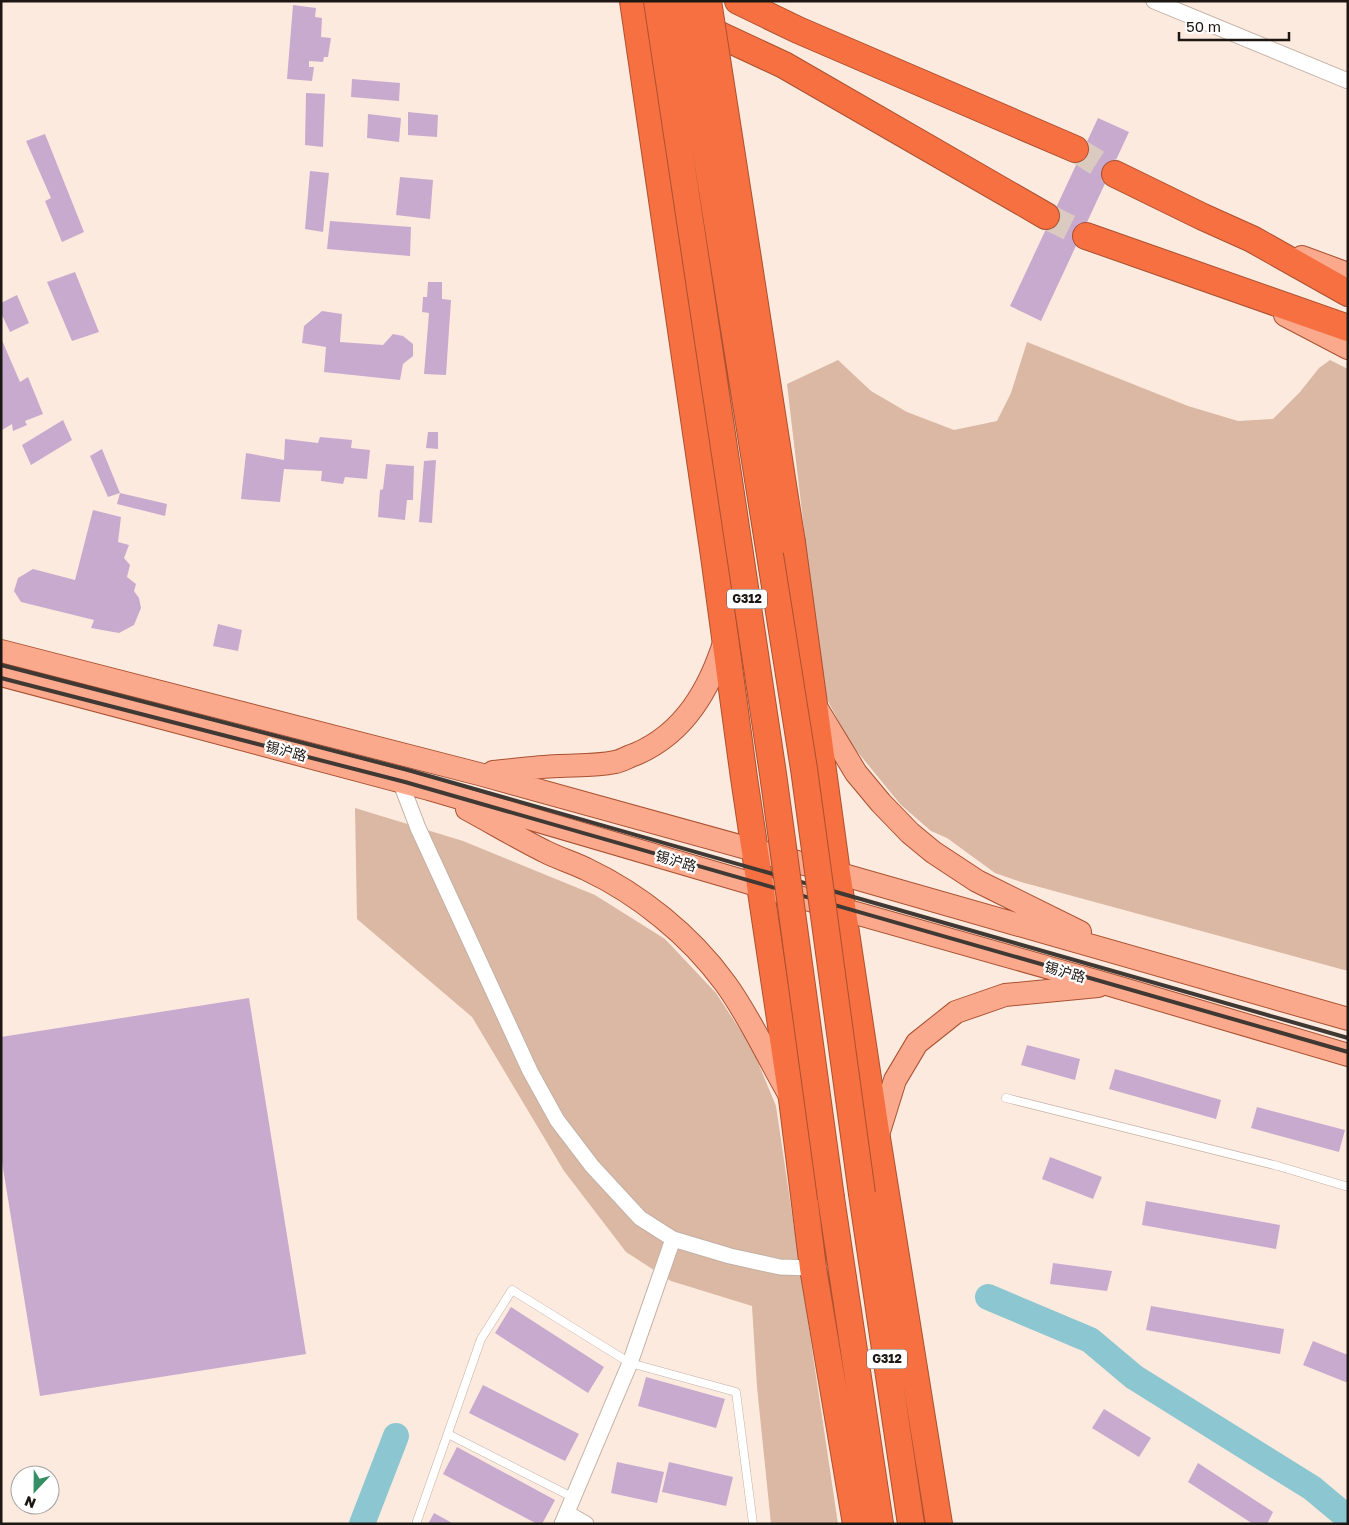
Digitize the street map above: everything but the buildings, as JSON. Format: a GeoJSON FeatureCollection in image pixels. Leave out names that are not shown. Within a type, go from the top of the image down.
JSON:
{"type":"FeatureCollection","features":[{"type":"Feature","properties":{"kind":"highway"},"geometry":{"type":"LineString","coordinates":[[632,1],[792,1099],[813,1268],[856,1524]]}},
{"type":"Feature","properties":{"kind":"highway"},"geometry":{"type":"LineString","coordinates":[[648,1],[784,65],[1046,216]]}},
{"type":"Feature","properties":{"kind":"highway","name":"G312"},"geometry":{"type":"LineString","coordinates":[[657,1],[773,774],[831,1198],[880,1524]]}},
{"type":"Feature","properties":{"kind":"highway","name":"G312"},"geometry":{"type":"LineString","coordinates":[[682,1],[804,770],[862,1194],[912,1524]]}},
{"type":"Feature","properties":{"kind":"highway"},"geometry":{"type":"LineString","coordinates":[[708,1],[792,543],[837,873],[939,1524]]}},
{"type":"Feature","properties":{"kind":"highway"},"geometry":{"type":"LineString","coordinates":[[738,1],[798,30],[1075,149]]}},
{"type":"Feature","properties":{"kind":"highway"},"geometry":{"type":"LineString","coordinates":[[1115,174],[1252,239],[1348,293]]}},
{"type":"Feature","properties":{"kind":"highway"},"geometry":{"type":"LineString","coordinates":[[1086,236],[1348,328]]}},
{"type":"Feature","properties":{"kind":"main road"},"geometry":{"type":"LineString","coordinates":[[1252,239],[1348,274]]}},
{"type":"Feature","properties":{"kind":"main road"},"geometry":{"type":"LineString","coordinates":[[1229,286],[1348,348]]}},
{"type":"Feature","properties":{"kind":"main road"},"geometry":{"type":"LineString","coordinates":[[479,774],[617,762],[647,749],[672,732],[691,712],[717,666],[725,639]]}},
{"type":"Feature","properties":{"kind":"main road","name":"锡沪路"},"geometry":{"type":"LineString","coordinates":[[1,651],[479,774],[1126,955]]}},
{"type":"Feature","properties":{"kind":"main road","name":"锡沪路"},"geometry":{"type":"LineString","coordinates":[[1,676],[429,789],[1348,1055]]}},
{"type":"Feature","properties":{"kind":"main road"},"geometry":{"type":"LineString","coordinates":[[813,701],[856,773],[881,803],[910,833],[933,852],[976,881],[1014,898],[1126,955],[1348,1019]]}},
{"type":"Feature","properties":{"kind":"main road"},"geometry":{"type":"LineString","coordinates":[[429,789],[544,851],[587,869],[628,892],[663,919],[695,948],[725,983],[792,1099]]}},
{"type":"Feature","properties":{"kind":"main road"},"geometry":{"type":"LineString","coordinates":[[878,1138],[895,1080],[917,1043],[956,1012],[1005,995],[1110,985]]}},
{"type":"Feature","properties":{"kind":"street"},"geometry":{"type":"LineString","coordinates":[[1154,1],[1348,81]]}},
{"type":"Feature","properties":{"kind":"street"},"geometry":{"type":"LineString","coordinates":[[400,781],[418,828],[526,1062],[557,1120],[592,1166],[640,1218],[673,1239],[730,1256],[780,1267],[813,1268]]}},
{"type":"Feature","properties":{"kind":"street"},"geometry":{"type":"LineString","coordinates":[[586,1524],[564,1519],[630,1363],[673,1239]]}},
{"type":"Feature","properties":{"kind":"lane"},"geometry":{"type":"LineString","coordinates":[[1006,1098],[1278,1166],[1348,1187]]}},
{"type":"Feature","properties":{"kind":"lane"},"geometry":{"type":"LineString","coordinates":[[416,1524],[481,1339],[512,1290],[630,1363],[736,1392],[753,1524]]}},
{"type":"Feature","properties":{"kind":"lane"},"geometry":{"type":"LineString","coordinates":[[448,1434],[574,1498]]}},
{"type":"Feature","properties":{"kind":"shaded area"},"geometry":{"type":"Polygon","coordinates":[[[1027,342],[1188,406],[1238,421],[1273,419],[1300,392],[1319,368],[1330,360],[1348,369],[1348,971],[1021,882],[995,873],[947,838],[931,831],[901,805],[851,744],[823,692],[787,384],[838,360],[871,391],[907,412],[954,430],[997,421],[1011,393],[1027,342]]]}},
{"type":"Feature","properties":{"kind":"shaded area"},"geometry":{"type":"Polygon","coordinates":[[[355,808],[463,841],[595,895],[665,939],[716,993],[752,1048],[776,1106],[838,1524],[771,1524],[757,1387],[752,1306],[671,1281],[626,1252],[564,1171],[472,1017],[357,919],[355,808]]]}},
{"type":"Feature","properties":{"kind":"waterway"},"geometry":{"type":"LineString","coordinates":[[988,1297],[1090,1340],[1134,1377],[1312,1488],[1348,1518]]}},
{"type":"Feature","properties":{"kind":"waterway"},"geometry":{"type":"LineString","coordinates":[[362,1524],[396,1436]]}},
{"type":"Feature","properties":{"kind":"tunnel"},"geometry":{"type":"LineString","coordinates":[[1075,149],[1115,174]]}},
{"type":"Feature","properties":{"kind":"tunnel"},"geometry":{"type":"LineString","coordinates":[[1046,216],[1086,236]]}},
{"type":"Feature","properties":{"kind":"railway"},"geometry":{"type":"LineString","coordinates":[[1,665],[408,770],[1348,1038]]}},
{"type":"Feature","properties":{"kind":"railway"},"geometry":{"type":"LineString","coordinates":[[1,678],[405,782],[1348,1052]]}}]}
